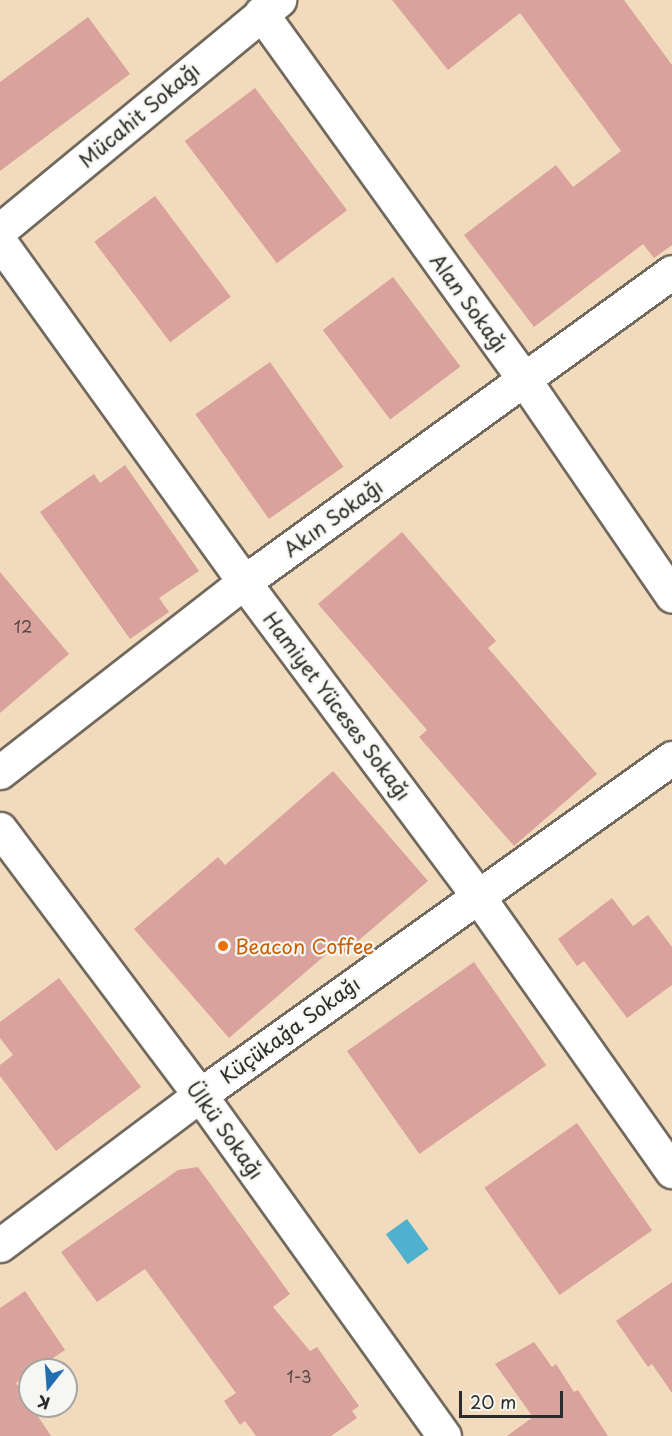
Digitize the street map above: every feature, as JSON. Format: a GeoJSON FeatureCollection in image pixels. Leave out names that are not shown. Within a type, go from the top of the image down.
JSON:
{"type":"FeatureCollection","features":[{"type":"Feature","properties":{"kind":"street","name":"Mücahit Sokağı"},"geometry":{"type":"LineString","coordinates":[[0,230],[270,7]]}},
{"type":"Feature","properties":{"kind":"street","name":"Alan Sokağı"},"geometry":{"type":"LineString","coordinates":[[270,7],[672,596]]}},
{"type":"Feature","properties":{"kind":"street","name":"Hamiyet Yüceses Sokağı"},"geometry":{"type":"LineString","coordinates":[[0,242],[244,582],[477,895],[672,1171]]}},
{"type":"Feature","properties":{"kind":"street","name":"Akın Sokağı"},"geometry":{"type":"LineString","coordinates":[[0,772],[244,582],[525,381],[672,272]]}},
{"type":"Feature","properties":{"kind":"street","name":"Küçükağa Sokağı"},"geometry":{"type":"LineString","coordinates":[[0,1245],[200,1095],[477,895],[672,758]]}},
{"type":"Feature","properties":{"kind":"street","name":"Ülkü Sokağı"},"geometry":{"type":"LineString","coordinates":[[0,829],[200,1095],[444,1436]]}},
{"type":"Feature","properties":{"kind":"water"},"geometry":{"type":"Polygon","coordinates":[[[407,1219],[429,1249],[408,1264],[386,1234],[407,1219]]]}},
{"type":"Feature","properties":{"kind":"building"},"geometry":{"type":"Polygon","coordinates":[[[392,0],[624,0],[672,65],[672,245],[654,258],[643,244],[534,327],[464,235],[556,165],[573,187],[621,151],[520,13],[448,70],[392,0]]]}},
{"type":"Feature","properties":{"kind":"building"},"geometry":{"type":"Polygon","coordinates":[[[88,17],[130,74],[0,171],[0,82],[88,17]]]}},
{"type":"Feature","properties":{"kind":"building"},"geometry":{"type":"Polygon","coordinates":[[[255,88],[347,210],[277,263],[185,141],[255,88]]]}},
{"type":"Feature","properties":{"kind":"building"},"geometry":{"type":"Polygon","coordinates":[[[155,196],[231,297],[170,342],[94,242],[155,196]]]}},
{"type":"Feature","properties":{"kind":"building"},"geometry":{"type":"Polygon","coordinates":[[[393,277],[460,366],[390,419],[323,330],[393,277]]]}},
{"type":"Feature","properties":{"kind":"building"},"geometry":{"type":"Polygon","coordinates":[[[270,362],[343,467],[269,519],[195,414],[270,362]]]}},
{"type":"Feature","properties":{"kind":"building"},"geometry":{"type":"Polygon","coordinates":[[[125,465],[199,571],[159,598],[169,612],[130,639],[40,512],[94,474],[100,483],[125,465]]]}},
{"type":"Feature","properties":{"kind":"building"},"geometry":{"type":"Polygon","coordinates":[[[402,532],[496,641],[488,648],[597,774],[514,846],[419,737],[427,730],[318,604],[402,532]]]}},
{"type":"Feature","properties":{"kind":"building"},"geometry":{"type":"Polygon","coordinates":[[[0,572],[69,654],[0,713],[0,572]]]}},
{"type":"Feature","properties":{"kind":"building"},"geometry":{"type":"Polygon","coordinates":[[[333,771],[428,881],[344,953],[337,945],[229,1038],[134,929],[218,857],[225,865],[333,771]]]}},
{"type":"Feature","properties":{"kind":"building"},"geometry":{"type":"Polygon","coordinates":[[[612,898],[633,926],[648,915],[672,947],[672,985],[627,1018],[584,961],[577,966],[558,939],[612,898]]]}},
{"type":"Feature","properties":{"kind":"building"},"geometry":{"type":"Polygon","coordinates":[[[474,962],[546,1065],[419,1154],[347,1051],[474,962]]]}},
{"type":"Feature","properties":{"kind":"building"},"geometry":{"type":"Polygon","coordinates":[[[59,978],[141,1087],[56,1151],[0,1076],[0,1065],[13,1055],[0,1038],[0,1022],[59,978]]]}},
{"type":"Feature","properties":{"kind":"building"},"geometry":{"type":"Polygon","coordinates":[[[577,1123],[652,1230],[560,1295],[484,1188],[577,1123]]]}},
{"type":"Feature","properties":{"kind":"building"},"geometry":{"type":"Polygon","coordinates":[[[198,1167],[290,1294],[273,1307],[310,1351],[317,1347],[359,1406],[352,1411],[357,1418],[331,1436],[256,1436],[245,1421],[240,1425],[224,1401],[236,1393],[145,1269],[97,1302],[61,1252],[178,1170],[198,1167]]]}},
{"type":"Feature","properties":{"kind":"building"},"geometry":{"type":"Polygon","coordinates":[[[672,1282],[672,1393],[652,1364],[648,1367],[616,1321],[672,1282]]]}},
{"type":"Feature","properties":{"kind":"building"},"geometry":{"type":"Polygon","coordinates":[[[25,1291],[65,1350],[53,1358],[18,1358],[18,1382],[16,1383],[18,1386],[18,1418],[39,1418],[51,1436],[0,1436],[0,1308],[25,1291]]]}},
{"type":"Feature","properties":{"kind":"building"},"geometry":{"type":"Polygon","coordinates":[[[534,1342],[552,1367],[556,1364],[574,1392],[578,1390],[608,1436],[507,1436],[533,1417],[495,1364],[534,1342]]]}},
{"type":"Feature","properties":{"kind":"place","name":"Beacon Coffee"},"geometry":{"type":"Point","coordinates":[223,946]}}]}
